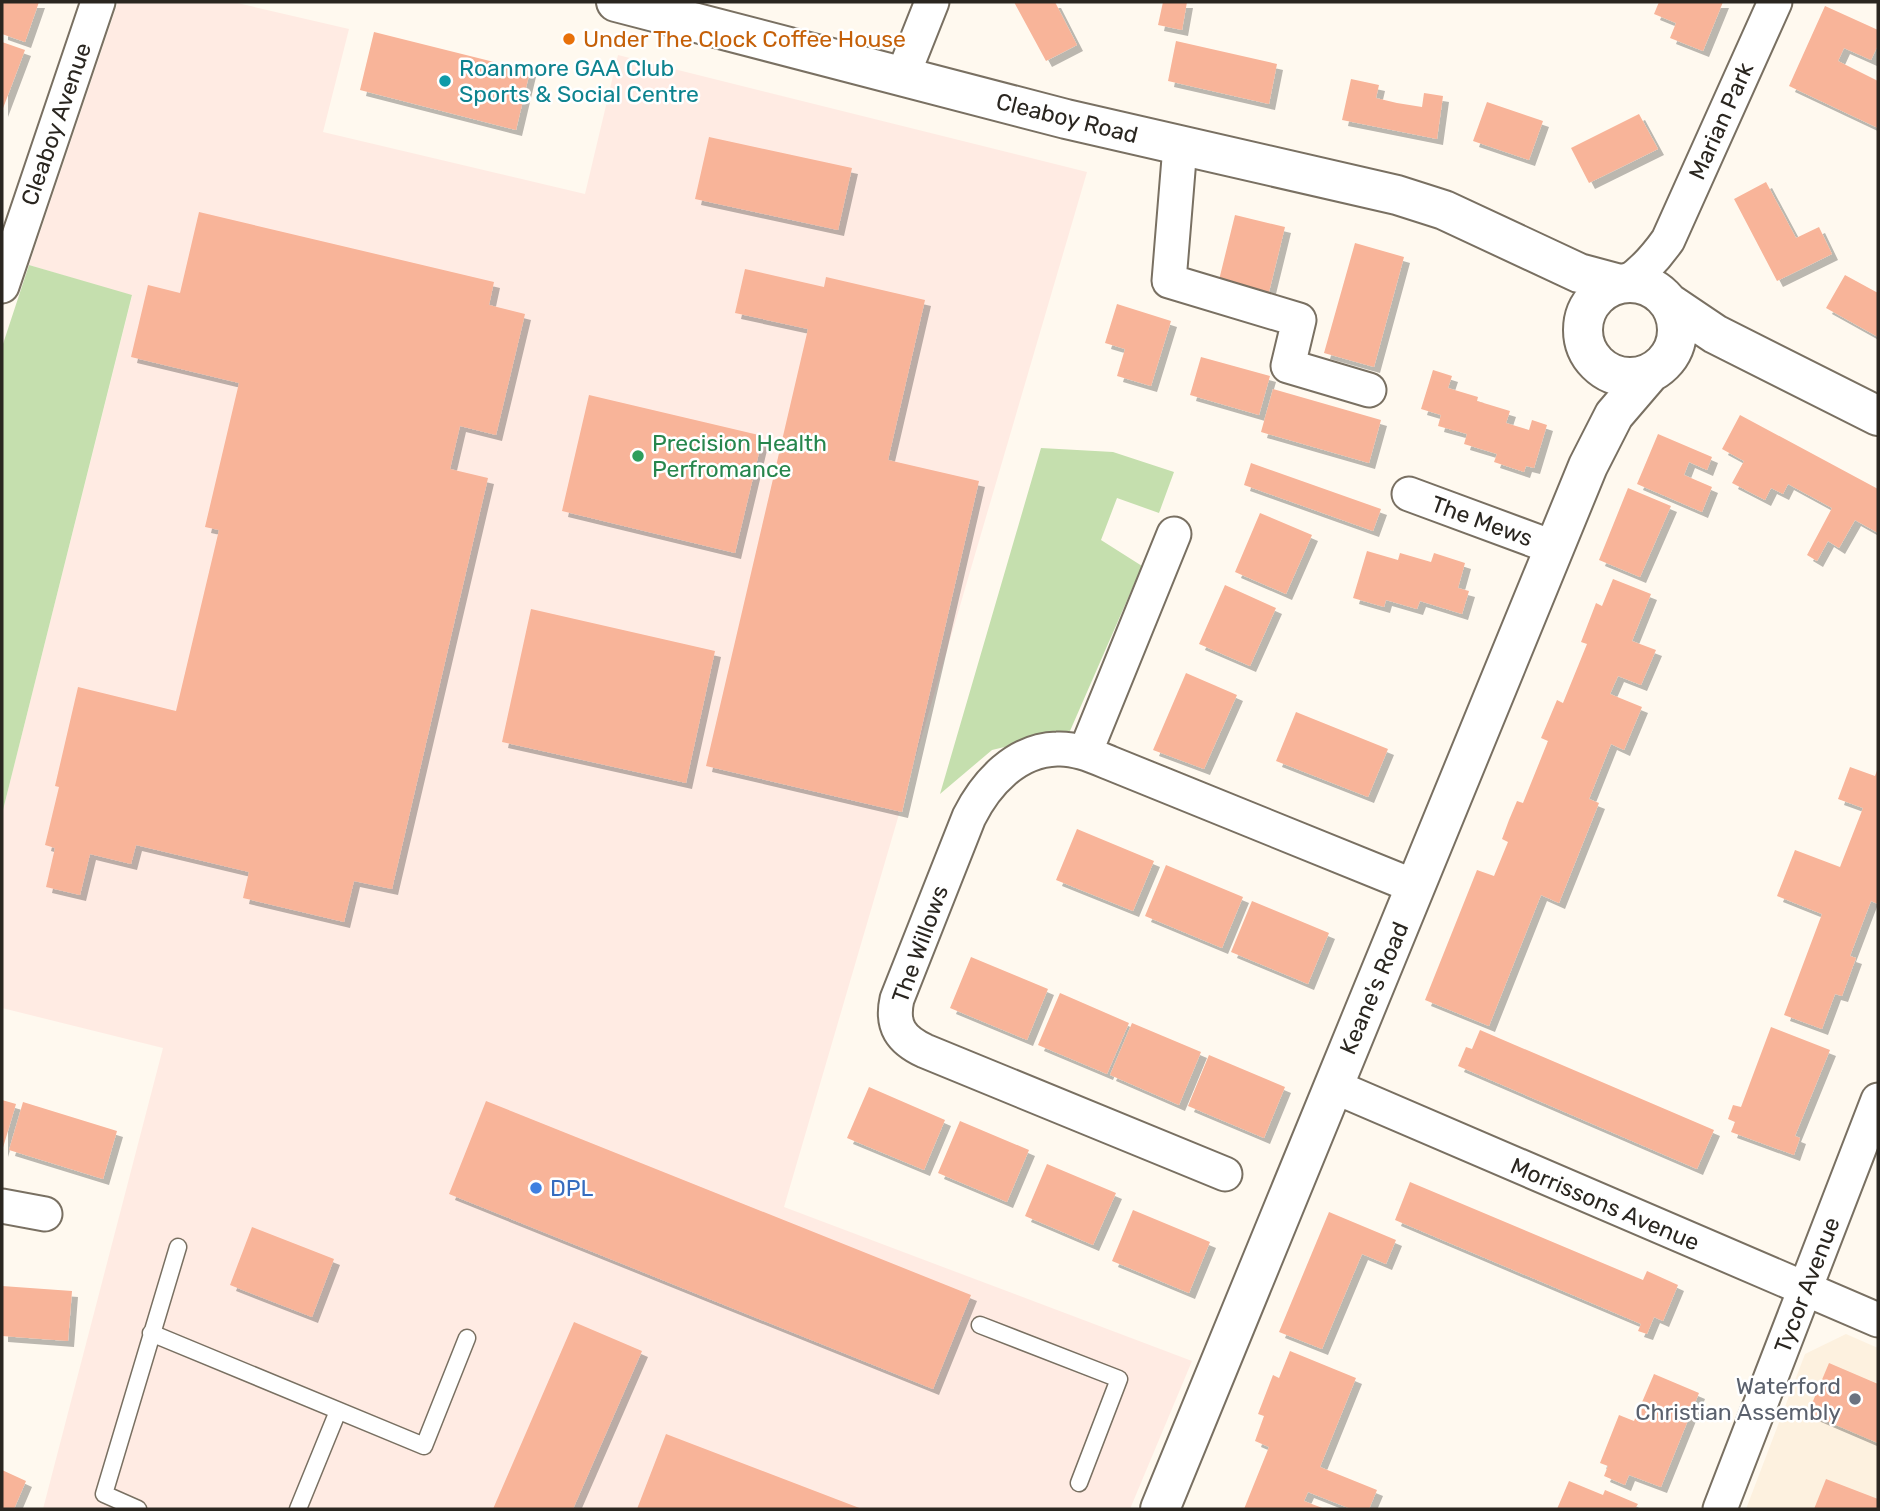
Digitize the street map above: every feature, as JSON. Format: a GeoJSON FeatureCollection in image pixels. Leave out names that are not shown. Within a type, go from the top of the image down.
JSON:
{"type":"FeatureCollection","features":[{"type":"Feature","properties":{"kind":"street","name":"Cleaboy Avenue"},"geometry":{"type":"LineString","coordinates":[[2,286],[98,2]]}},
{"type":"Feature","properties":{"kind":"street","name":"Cleaboy Road"},"geometry":{"type":"LineString","coordinates":[[616,2],[1066,119],[1397,195],[1444,210],[1579,273],[1600,280],[1623,283]]}},
{"type":"Feature","properties":{"kind":"street"},"geometry":{"type":"LineString","coordinates":[[902,75],[932,2]]}},
{"type":"Feature","properties":{"kind":"street","name":"Marian Park"},"geometry":{"type":"LineString","coordinates":[[1667,300],[1663,263],[1668,240],[1775,2]]}},
{"type":"Feature","properties":{"kind":"street"},"geometry":{"type":"LineString","coordinates":[[1180,146],[1169,281],[1299,320],[1288,366],[1369,390]]}},
{"type":"Feature","properties":{"kind":"street","name":"Marian Park"},"geometry":{"type":"LineString","coordinates":[[1623,283],[1636,276],[1652,261],[1668,240]]}},
{"type":"Feature","properties":{"kind":"street","name":"Cleaboy Road"},"geometry":{"type":"LineString","coordinates":[[1516,242],[1547,269],[1587,337]]}},
{"type":"Feature","properties":{"kind":"street"},"geometry":{"type":"LineString","coordinates":[[1775,364],[1722,350],[1695,352],[1628,377],[1616,375],[1597,363],[1587,337],[1589,307],[1607,289],[1623,283],[1651,288],[1702,326],[1878,416]]}},
{"type":"Feature","properties":{"kind":"street"},"geometry":{"type":"LineString","coordinates":[[1658,366],[1673,350],[1677,326],[1675,313],[1667,300]]}},
{"type":"Feature","properties":{"kind":"street","name":"Keane's Road"},"geometry":{"type":"LineString","coordinates":[[1587,337],[1595,425],[1588,466]]}},
{"type":"Feature","properties":{"kind":"street","name":"Keane's Road"},"geometry":{"type":"LineString","coordinates":[[1160,1509],[1588,466],[1614,415],[1658,366]]}},
{"type":"Feature","properties":{"kind":"street","name":"The Mews"},"geometry":{"type":"LineString","coordinates":[[1409,494],[1555,548]]}},
{"type":"Feature","properties":{"kind":"street"},"geometry":{"type":"LineString","coordinates":[[1085,753],[1174,534]]}},
{"type":"Feature","properties":{"kind":"street","name":"The Willows"},"geometry":{"type":"LineString","coordinates":[[1225,1174],[925,1051],[904,1038],[896,1026],[895,1009],[900,989],[981,793],[1000,773],[1028,757],[1057,749],[1085,753],[1416,887]]}},
{"type":"Feature","properties":{"kind":"street","name":"Morrissons Avenue"},"geometry":{"type":"LineString","coordinates":[[1333,1086],[1878,1320]]}},
{"type":"Feature","properties":{"kind":"street","name":"Tycor Avenue"},"geometry":{"type":"LineString","coordinates":[[1720,1509],[1878,1100]]}},
{"type":"Feature","properties":{"kind":"street"},"geometry":{"type":"LineString","coordinates":[[2,1206],[45,1214]]}},
{"type":"Feature","properties":{"kind":"lane"},"geometry":{"type":"LineString","coordinates":[[138,1509],[104,1494],[178,1248]]}},
{"type":"Feature","properties":{"kind":"lane"},"geometry":{"type":"LineString","coordinates":[[980,1325],[1119,1379],[1079,1483]]}},
{"type":"Feature","properties":{"kind":"lane"},"geometry":{"type":"LineString","coordinates":[[152,1333],[424,1446],[467,1338]]}},
{"type":"Feature","properties":{"kind":"lane"},"geometry":{"type":"LineString","coordinates":[[298,1509],[338,1411]]}},
{"type":"Feature","properties":{"kind":"shaded area"},"geometry":{"type":"Polygon","coordinates":[[[118,2],[233,2],[349,29],[323,132],[585,194],[618,55],[1087,172],[784,1207],[1192,1361],[1130,1509],[43,1509],[163,1048],[2,1008],[2,814],[132,296],[29,265],[118,2]]]}},
{"type":"Feature","properties":{"kind":"shaded area"},"geometry":{"type":"Polygon","coordinates":[[[1846,1334],[1878,1348],[1878,1509],[1746,1509],[1805,1354],[1846,1334]]]}},
{"type":"Feature","properties":{"kind":"green space"},"geometry":{"type":"Polygon","coordinates":[[[29,265],[132,295],[2,814],[2,347],[29,265]]]}},
{"type":"Feature","properties":{"kind":"green space"},"geometry":{"type":"Polygon","coordinates":[[[1041,448],[1113,452],[1174,472],[1159,513],[1117,498],[1101,540],[1142,566],[1070,731],[992,750],[940,794],[1041,448]]]}},
{"type":"Feature","properties":{"kind":"building"},"geometry":{"type":"Polygon","coordinates":[[[2,2],[39,2],[25,42],[2,34],[2,2]]]}},
{"type":"Feature","properties":{"kind":"building"},"geometry":{"type":"Polygon","coordinates":[[[1014,2],[1055,2],[1077,45],[1046,61],[1014,2]]]}},
{"type":"Feature","properties":{"kind":"building"},"geometry":{"type":"Polygon","coordinates":[[[1163,2],[1187,2],[1182,30],[1158,25],[1163,2]]]}},
{"type":"Feature","properties":{"kind":"building"},"geometry":{"type":"Polygon","coordinates":[[[1659,2],[1723,2],[1703,51],[1670,38],[1676,23],[1654,14],[1659,2]]]}},
{"type":"Feature","properties":{"kind":"building"},"geometry":{"type":"Polygon","coordinates":[[[1825,6],[1878,30],[1878,45],[1871,60],[1844,48],[1838,61],[1878,81],[1878,128],[1789,86],[1825,6]]]}},
{"type":"Feature","properties":{"kind":"building","name":"Roanmore GAA Club Sports & Social Centre"},"geometry":{"type":"Polygon","coordinates":[[[374,32],[530,71],[516,130],[360,90],[374,32]]]}},
{"type":"Feature","properties":{"kind":"building"},"geometry":{"type":"Polygon","coordinates":[[[1176,41],[1277,64],[1269,104],[1168,81],[1176,41]]]}},
{"type":"Feature","properties":{"kind":"building"},"geometry":{"type":"Polygon","coordinates":[[[2,42],[25,50],[2,111],[2,42]]]}},
{"type":"Feature","properties":{"kind":"building"},"geometry":{"type":"Polygon","coordinates":[[[1351,79],[1379,85],[1376,98],[1397,103],[1422,107],[1424,93],[1443,96],[1437,139],[1342,120],[1351,79]]]}},
{"type":"Feature","properties":{"kind":"building"},"geometry":{"type":"Polygon","coordinates":[[[1487,102],[1543,121],[1529,160],[1473,141],[1487,102]]]}},
{"type":"Feature","properties":{"kind":"building"},"geometry":{"type":"Polygon","coordinates":[[[1639,114],[1658,149],[1589,183],[1571,148],[1639,114]]]}},
{"type":"Feature","properties":{"kind":"building"},"geometry":{"type":"Polygon","coordinates":[[[709,137],[852,168],[838,230],[695,199],[709,137]]]}},
{"type":"Feature","properties":{"kind":"building"},"geometry":{"type":"Polygon","coordinates":[[[1766,182],[1796,238],[1819,227],[1832,254],[1777,281],[1734,199],[1766,182]]]}},
{"type":"Feature","properties":{"kind":"building"},"geometry":{"type":"Polygon","coordinates":[[[199,212],[494,282],[489,305],[525,314],[496,435],[460,426],[450,469],[488,478],[392,889],[354,881],[344,922],[243,898],[249,872],[136,845],[131,864],[90,854],[80,895],[46,887],[55,848],[45,845],[59,787],[55,786],[78,687],[176,711],[219,530],[205,527],[239,383],[131,357],[148,285],[180,293],[199,212]]]}},
{"type":"Feature","properties":{"kind":"building"},"geometry":{"type":"Polygon","coordinates":[[[1235,215],[1285,227],[1269,292],[1219,280],[1235,215]]]}},
{"type":"Feature","properties":{"kind":"building"},"geometry":{"type":"Polygon","coordinates":[[[1355,243],[1404,257],[1374,367],[1324,353],[1355,243]]]}},
{"type":"Feature","properties":{"kind":"building"},"geometry":{"type":"Polygon","coordinates":[[[745,269],[824,287],[826,277],[925,300],[888,460],[979,481],[902,812],[706,766],[808,329],[735,313],[745,269]]]}},
{"type":"Feature","properties":{"kind":"building"},"geometry":{"type":"Polygon","coordinates":[[[1845,275],[1878,293],[1878,337],[1826,308],[1845,275]]]}},
{"type":"Feature","properties":{"kind":"building"},"geometry":{"type":"Polygon","coordinates":[[[1117,304],[1171,321],[1151,386],[1117,376],[1125,349],[1105,343],[1117,304]]]}},
{"type":"Feature","properties":{"kind":"building"},"geometry":{"type":"Polygon","coordinates":[[[1201,357],[1270,376],[1259,415],[1190,395],[1201,357]]]}},
{"type":"Feature","properties":{"kind":"building"},"geometry":{"type":"Polygon","coordinates":[[[1433,370],[1452,376],[1448,388],[1478,397],[1477,401],[1510,411],[1506,423],[1529,430],[1532,420],[1547,425],[1534,468],[1526,466],[1524,472],[1494,462],[1497,454],[1464,444],[1467,434],[1438,426],[1441,415],[1421,409],[1433,370]]]}},
{"type":"Feature","properties":{"kind":"building"},"geometry":{"type":"Polygon","coordinates":[[[1273,389],[1381,420],[1369,463],[1261,432],[1273,389]]]}},
{"type":"Feature","properties":{"kind":"building"},"geometry":{"type":"Polygon","coordinates":[[[589,395],[763,436],[735,553],[562,511],[589,395]]]}},
{"type":"Feature","properties":{"kind":"building"},"geometry":{"type":"Polygon","coordinates":[[[1740,415],[1878,489],[1878,533],[1855,520],[1839,548],[1828,541],[1817,561],[1807,555],[1832,508],[1788,484],[1783,494],[1771,488],[1765,500],[1732,483],[1744,461],[1722,449],[1740,415]]]}},
{"type":"Feature","properties":{"kind":"building"},"geometry":{"type":"Polygon","coordinates":[[[1658,434],[1712,457],[1707,470],[1689,462],[1684,475],[1712,487],[1702,512],[1637,484],[1658,434]]]}},
{"type":"Feature","properties":{"kind":"building"},"geometry":{"type":"Polygon","coordinates":[[[1251,463],[1381,509],[1373,531],[1244,485],[1251,463]]]}},
{"type":"Feature","properties":{"kind":"building"},"geometry":{"type":"Polygon","coordinates":[[[1628,488],[1671,506],[1640,577],[1599,560],[1628,488]]]}},
{"type":"Feature","properties":{"kind":"building"},"geometry":{"type":"Polygon","coordinates":[[[1260,513],[1312,535],[1286,594],[1235,572],[1260,513]]]}},
{"type":"Feature","properties":{"kind":"building"},"geometry":{"type":"Polygon","coordinates":[[[1367,551],[1398,560],[1400,553],[1431,562],[1434,553],[1465,563],[1458,588],[1469,591],[1462,614],[1420,601],[1417,609],[1386,600],[1384,607],[1353,598],[1367,551]]]}},
{"type":"Feature","properties":{"kind":"building"},"geometry":{"type":"Polygon","coordinates":[[[1613,579],[1651,594],[1632,641],[1656,650],[1641,685],[1618,676],[1610,694],[1642,707],[1624,750],[1611,744],[1589,799],[1599,803],[1559,903],[1541,895],[1489,1026],[1425,1000],[1477,870],[1494,876],[1508,842],[1502,839],[1509,820],[1517,801],[1523,803],[1548,741],[1541,738],[1557,700],[1563,703],[1587,644],[1581,642],[1596,603],[1602,606],[1613,579]]]}},
{"type":"Feature","properties":{"kind":"building"},"geometry":{"type":"Polygon","coordinates":[[[1225,585],[1276,608],[1250,666],[1199,644],[1225,585]]]}},
{"type":"Feature","properties":{"kind":"building"},"geometry":{"type":"Polygon","coordinates":[[[531,609],[715,651],[686,783],[502,742],[531,609]]]}},
{"type":"Feature","properties":{"kind":"building"},"geometry":{"type":"Polygon","coordinates":[[[1186,673],[1237,695],[1204,769],[1153,750],[1186,673]]]}},
{"type":"Feature","properties":{"kind":"building"},"geometry":{"type":"Polygon","coordinates":[[[1296,712],[1388,749],[1368,797],[1276,761],[1296,712]]]}},
{"type":"Feature","properties":{"kind":"building"},"geometry":{"type":"Polygon","coordinates":[[[1850,767],[1875,776],[1878,768],[1878,904],[1871,901],[1850,956],[1856,958],[1842,996],[1835,994],[1822,1029],[1784,1015],[1822,914],[1777,896],[1795,850],[1840,867],[1863,808],[1838,799],[1850,767]]]}},
{"type":"Feature","properties":{"kind":"building"},"geometry":{"type":"Polygon","coordinates":[[[1077,829],[1154,861],[1133,911],[1056,880],[1077,829]]]}},
{"type":"Feature","properties":{"kind":"building"},"geometry":{"type":"Polygon","coordinates":[[[1166,865],[1243,897],[1222,948],[1145,916],[1166,865]]]}},
{"type":"Feature","properties":{"kind":"building"},"geometry":{"type":"Polygon","coordinates":[[[1252,901],[1329,933],[1308,984],[1231,952],[1252,901]]]}},
{"type":"Feature","properties":{"kind":"building"},"geometry":{"type":"Polygon","coordinates":[[[971,957],[1048,989],[1027,1040],[950,1008],[971,957]]]}},
{"type":"Feature","properties":{"kind":"building"},"geometry":{"type":"Polygon","coordinates":[[[1060,993],[1129,1023],[1107,1074],[1038,1045],[1060,993]]]}},
{"type":"Feature","properties":{"kind":"building"},"geometry":{"type":"Polygon","coordinates":[[[1132,1023],[1201,1052],[1179,1105],[1110,1075],[1132,1023]]]}},
{"type":"Feature","properties":{"kind":"building"},"geometry":{"type":"Polygon","coordinates":[[[1771,1027],[1830,1050],[1795,1136],[1800,1138],[1794,1155],[1731,1132],[1735,1122],[1728,1119],[1733,1105],[1741,1107],[1771,1027]]]}},
{"type":"Feature","properties":{"kind":"building"},"geometry":{"type":"Polygon","coordinates":[[[1480,1030],[1714,1130],[1697,1169],[1458,1066],[1466,1047],[1472,1049],[1480,1030]]]}},
{"type":"Feature","properties":{"kind":"building"},"geometry":{"type":"Polygon","coordinates":[[[1209,1055],[1285,1087],[1264,1138],[1188,1106],[1209,1055]]]}},
{"type":"Feature","properties":{"kind":"building"},"geometry":{"type":"Polygon","coordinates":[[[869,1087],[945,1120],[924,1170],[847,1138],[869,1087]]]}},
{"type":"Feature","properties":{"kind":"building"},"geometry":{"type":"Polygon","coordinates":[[[2,1100],[16,1104],[2,1151],[2,1100]]]}},
{"type":"Feature","properties":{"kind":"building"},"geometry":{"type":"Polygon","coordinates":[[[486,1101],[971,1295],[933,1389],[449,1194],[486,1101]]]}},
{"type":"Feature","properties":{"kind":"building"},"geometry":{"type":"Polygon","coordinates":[[[23,1102],[117,1131],[103,1179],[9,1150],[23,1102]]]}},
{"type":"Feature","properties":{"kind":"building"},"geometry":{"type":"Polygon","coordinates":[[[960,1121],[1029,1150],[1007,1202],[938,1173],[960,1121]]]}},
{"type":"Feature","properties":{"kind":"building"},"geometry":{"type":"Polygon","coordinates":[[[1047,1164],[1116,1193],[1093,1245],[1025,1216],[1047,1164]]]}},
{"type":"Feature","properties":{"kind":"building"},"geometry":{"type":"Polygon","coordinates":[[[1410,1182],[1643,1280],[1647,1271],[1678,1285],[1663,1321],[1654,1317],[1647,1334],[1638,1331],[1641,1324],[1395,1220],[1410,1182]]]}},
{"type":"Feature","properties":{"kind":"building"},"geometry":{"type":"Polygon","coordinates":[[[1133,1210],[1210,1242],[1189,1293],[1112,1261],[1133,1210]]]}},
{"type":"Feature","properties":{"kind":"building"},"geometry":{"type":"Polygon","coordinates":[[[1329,1212],[1396,1240],[1386,1264],[1362,1254],[1322,1349],[1279,1332],[1329,1212]]]}},
{"type":"Feature","properties":{"kind":"building"},"geometry":{"type":"Polygon","coordinates":[[[252,1227],[334,1259],[312,1317],[230,1285],[252,1227]]]}},
{"type":"Feature","properties":{"kind":"building"},"geometry":{"type":"Polygon","coordinates":[[[2,1286],[72,1291],[68,1341],[2,1336],[2,1286]]]}},
{"type":"Feature","properties":{"kind":"building"},"geometry":{"type":"Polygon","coordinates":[[[574,1322],[642,1351],[573,1509],[493,1509],[574,1322]]]}},
{"type":"Feature","properties":{"kind":"building"},"geometry":{"type":"Polygon","coordinates":[[[1290,1351],[1356,1378],[1320,1467],[1377,1490],[1369,1509],[1351,1509],[1308,1492],[1304,1501],[1325,1509],[1244,1509],[1269,1447],[1255,1441],[1264,1416],[1258,1414],[1273,1375],[1279,1378],[1290,1351]]]}},
{"type":"Feature","properties":{"kind":"building"},"geometry":{"type":"Polygon","coordinates":[[[1829,1363],[1878,1384],[1878,1443],[1808,1413],[1829,1363]]]}},
{"type":"Feature","properties":{"kind":"building"},"geometry":{"type":"Polygon","coordinates":[[[1654,1374],[1699,1393],[1661,1487],[1629,1475],[1625,1485],[1604,1476],[1608,1466],[1600,1463],[1619,1415],[1634,1421],[1654,1374]]]}},
{"type":"Feature","properties":{"kind":"building"},"geometry":{"type":"Polygon","coordinates":[[[666,1434],[862,1509],[637,1509],[666,1434]]]}},
{"type":"Feature","properties":{"kind":"building"},"geometry":{"type":"Polygon","coordinates":[[[2,1470],[26,1481],[14,1509],[2,1509],[2,1470]]]}},
{"type":"Feature","properties":{"kind":"building"},"geometry":{"type":"Polygon","coordinates":[[[1826,1479],[1878,1499],[1878,1509],[1814,1509],[1826,1479]]]}},
{"type":"Feature","properties":{"kind":"building"},"geometry":{"type":"Polygon","coordinates":[[[1569,1481],[1603,1495],[1605,1490],[1638,1504],[1635,1509],[1557,1509],[1569,1481]]]}},
{"type":"Feature","properties":{"kind":"place","name":"Under The Clock Coffee House"},"geometry":{"type":"Point","coordinates":[569,39]}},
{"type":"Feature","properties":{"kind":"place","name":"Roanmore GAA Club Sports & Social Centre"},"geometry":{"type":"Point","coordinates":[445,81]}},
{"type":"Feature","properties":{"kind":"place","name":"Precision Health Perfromance"},"geometry":{"type":"Point","coordinates":[638,456]}},
{"type":"Feature","properties":{"kind":"place","name":"DPL"},"geometry":{"type":"Point","coordinates":[536,1188]}},
{"type":"Feature","properties":{"kind":"place","name":"Waterford Christian Assembly"},"geometry":{"type":"Point","coordinates":[1855,1399]}}]}
